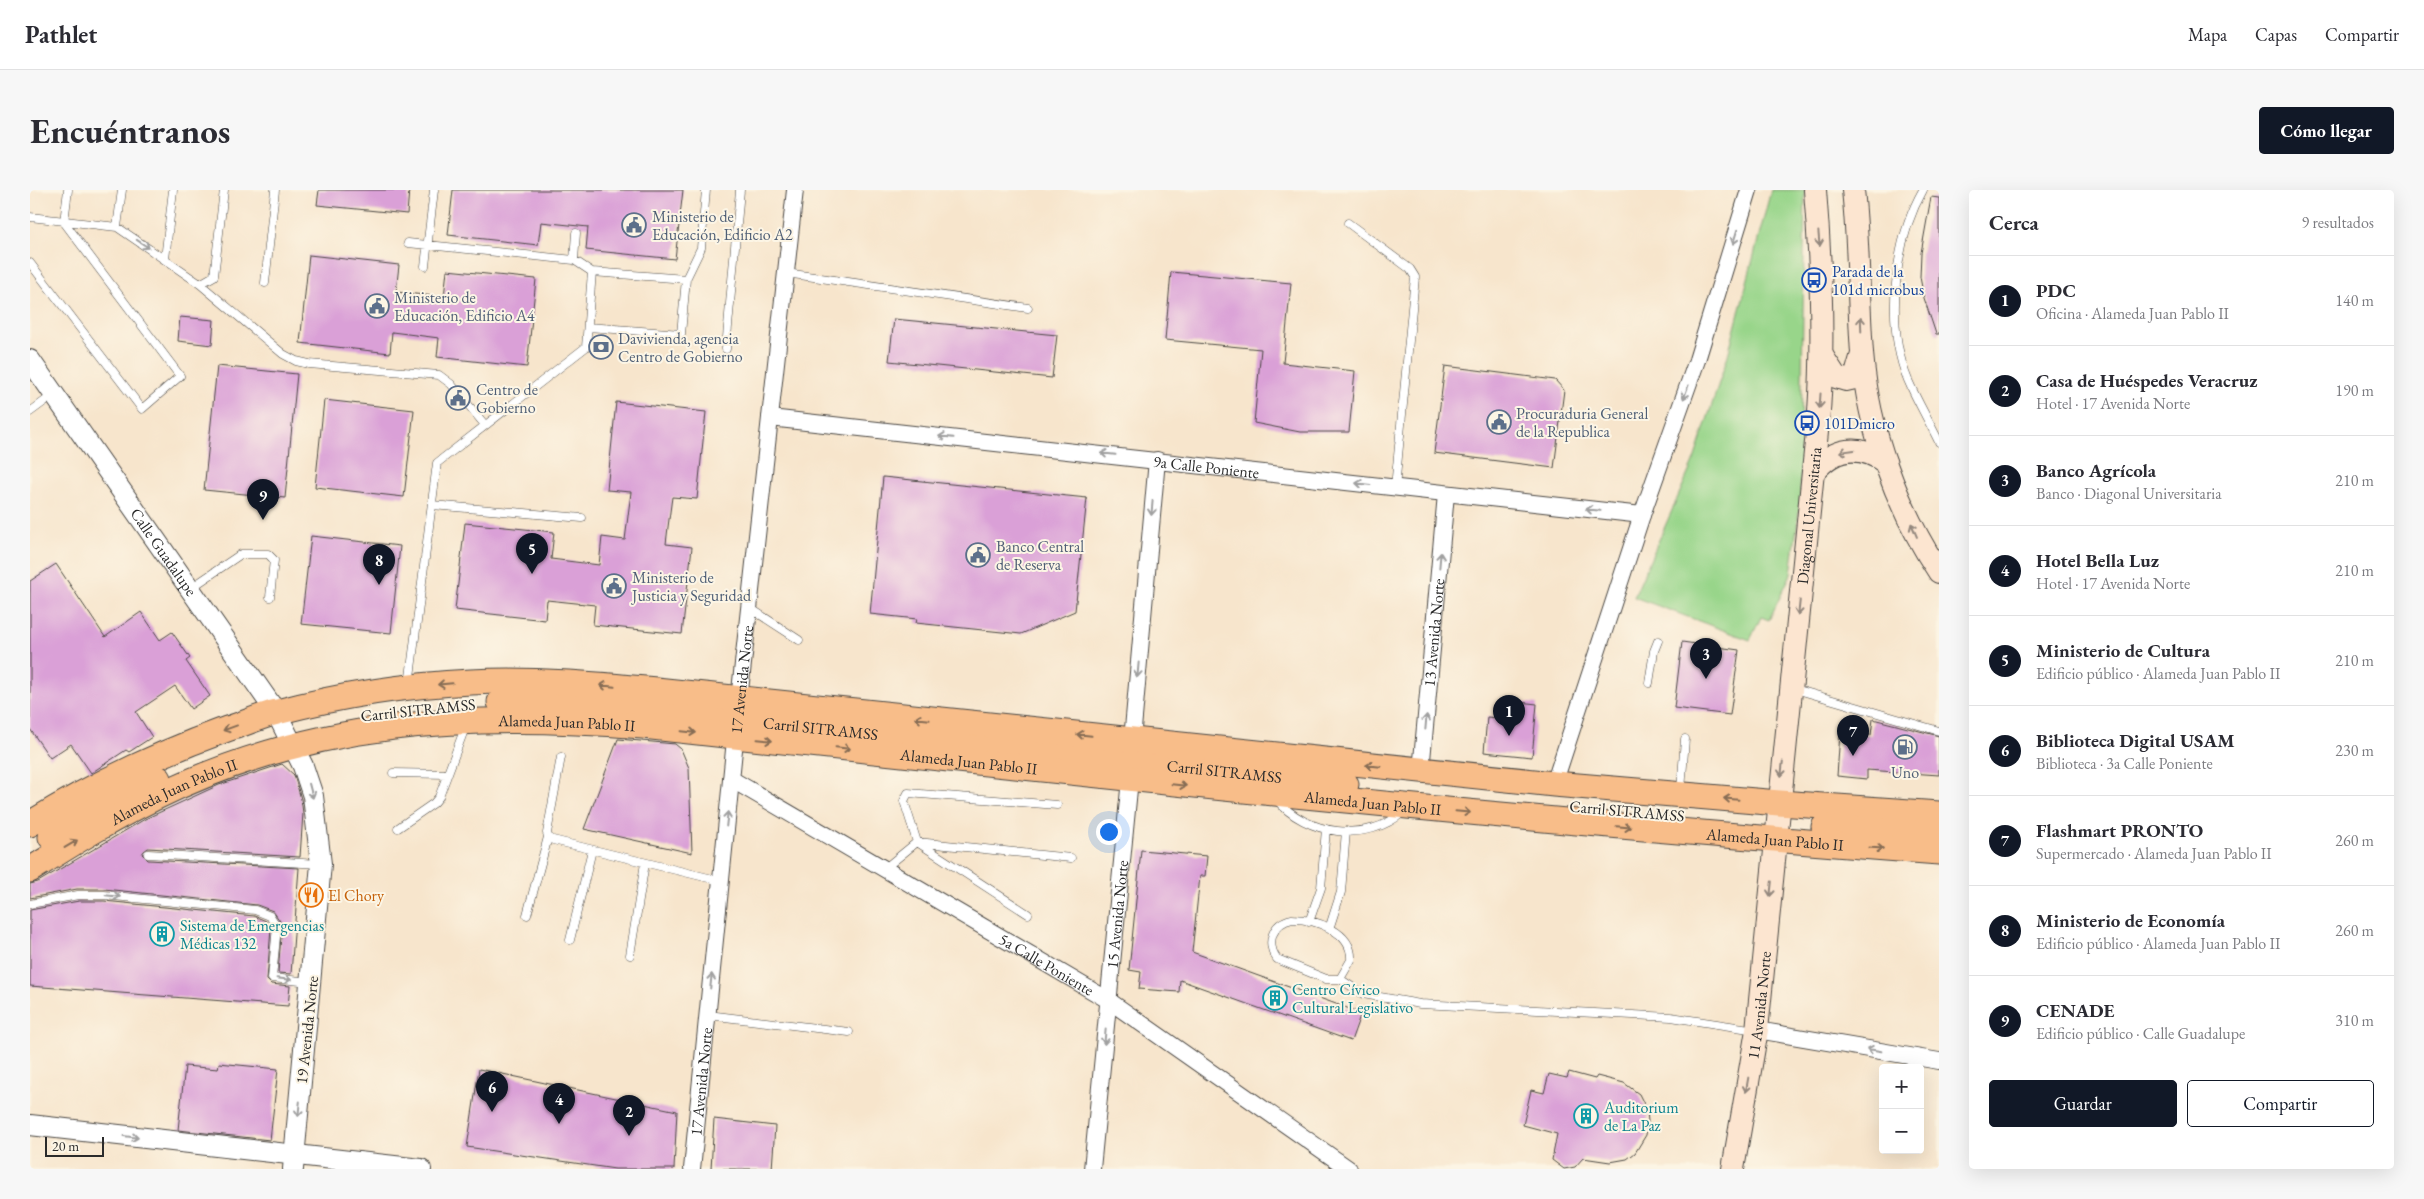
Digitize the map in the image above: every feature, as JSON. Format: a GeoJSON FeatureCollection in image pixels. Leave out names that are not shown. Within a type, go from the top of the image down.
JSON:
{"type":"FeatureCollection","features":[{"type":"Feature","properties":{"kind":"main road","name":"Diagonal Universitaria"},"geometry":{"type":"LineString","coordinates":[[1777,822],[1814,472],[1823,357],[1821,259],[1815,190]]}},
{"type":"Feature","properties":{"kind":"main road"},"geometry":{"type":"LineString","coordinates":[[1853,190],[1858,239],[1862,354],[1876,430],[1885,462],[1920,543],[1939,572]]}},
{"type":"Feature","properties":{"kind":"main road"},"geometry":{"type":"LineString","coordinates":[[1823,357],[1836,377],[1846,380],[1855,378],[1862,354]]}},
{"type":"Feature","properties":{"kind":"main road"},"geometry":{"type":"LineString","coordinates":[[1814,472],[1822,462],[1834,454],[1847,450],[1861,450],[1874,454],[1885,462]]}},
{"type":"Feature","properties":{"kind":"main road","name":"Alameda Juan Pablo II"},"geometry":{"type":"LineString","coordinates":[[30,870],[154,798],[216,772],[286,730],[409,687],[471,682],[575,683],[737,718],[1130,780],[1408,808],[1777,822],[1939,814]]}},
{"type":"Feature","properties":{"kind":"main road","name":"Carril SITRAMSS"},"geometry":{"type":"LineString","coordinates":[[30,850],[102,806],[133,790],[198,762],[286,730],[377,713],[487,702],[577,704],[737,718],[1414,792],[1939,834]]}},
{"type":"Feature","properties":{"kind":"main road","name":"Alameda Juan Pablo II"},"geometry":{"type":"LineString","coordinates":[[30,824],[65,802],[125,770],[208,736],[286,730],[377,730],[467,720],[737,718],[1132,740],[1421,771],[1681,795],[1777,822],[1939,852]]}},
{"type":"Feature","properties":{"kind":"main road","name":"11 Avenida Norte"},"geometry":{"type":"LineString","coordinates":[[1733,1169],[1757,1030],[1777,822]]}},
{"type":"Feature","properties":{"kind":"street","name":"17 Avenida Norte"},"geometry":{"type":"LineString","coordinates":[[692,1169],[737,718],[795,190]]}},
{"type":"Feature","properties":{"kind":"street"},"geometry":{"type":"LineString","coordinates":[[1554,784],[1642,515],[1697,360],[1749,190]]}},
{"type":"Feature","properties":{"kind":"street","name":"Calle Guadalupe"},"geometry":{"type":"LineString","coordinates":[[30,360],[286,730]]}},
{"type":"Feature","properties":{"kind":"street","name":"9a Calle Poniente"},"geometry":{"type":"LineString","coordinates":[[770,418],[1642,515]]}},
{"type":"Feature","properties":{"kind":"street"},"geometry":{"type":"LineString","coordinates":[[1132,740],[1156,460]]}},
{"type":"Feature","properties":{"kind":"street","name":"13 Avenida Norte"},"geometry":{"type":"LineString","coordinates":[[1421,771],[1446,494]]}},
{"type":"Feature","properties":{"kind":"street","name":"19 Avenida Norte"},"geometry":{"type":"LineString","coordinates":[[286,730],[313,796],[321,864],[312,983],[294,1162]]}},
{"type":"Feature","properties":{"kind":"street","name":"5a Calle Poniente"},"geometry":{"type":"LineString","coordinates":[[731,780],[1108,1000],[1349,1169]]}},
{"type":"Feature","properties":{"kind":"street","name":"15 Avenida Norte"},"geometry":{"type":"LineString","coordinates":[[1092,1169],[1130,780]]}},
{"type":"Feature","properties":{"kind":"street"},"geometry":{"type":"LineString","coordinates":[[1757,1030],[1939,1061]]}},
{"type":"Feature","properties":{"kind":"street"},"geometry":{"type":"LineString","coordinates":[[30,1125],[294,1162],[421,1169]]}},
{"type":"Feature","properties":{"kind":"lane"},"geometry":{"type":"LineString","coordinates":[[30,264],[142,408],[180,376],[64,222],[68,190]]}},
{"type":"Feature","properties":{"kind":"lane"},"geometry":{"type":"LineString","coordinates":[[117,228],[122,190]]}},
{"type":"Feature","properties":{"kind":"lane"},"geometry":{"type":"LineString","coordinates":[[165,259],[173,190]]}},
{"type":"Feature","properties":{"kind":"lane"},"geometry":{"type":"LineString","coordinates":[[200,284],[214,276],[224,190]]}},
{"type":"Feature","properties":{"kind":"lane"},"geometry":{"type":"LineString","coordinates":[[265,283],[275,190]]}},
{"type":"Feature","properties":{"kind":"lane"},"geometry":{"type":"LineString","coordinates":[[425,266],[434,190]]}},
{"type":"Feature","properties":{"kind":"lane"},"geometry":{"type":"LineString","coordinates":[[588,327],[681,334],[686,280],[701,248],[706,190]]}},
{"type":"Feature","properties":{"kind":"lane"},"geometry":{"type":"LineString","coordinates":[[726,349],[740,190]]}},
{"type":"Feature","properties":{"kind":"lane"},"geometry":{"type":"LineString","coordinates":[[1923,190],[1908,231],[1896,277],[1896,336],[1907,379],[1939,442]]}},
{"type":"Feature","properties":{"kind":"lane"},"geometry":{"type":"LineString","coordinates":[[30,217],[117,228],[200,284],[283,354],[296,361],[309,364],[439,375],[451,384],[485,425]]}},
{"type":"Feature","properties":{"kind":"lane"},"geometry":{"type":"LineString","coordinates":[[1348,223],[1410,269],[1415,277],[1395,488]]}},
{"type":"Feature","properties":{"kind":"lane"},"geometry":{"type":"LineString","coordinates":[[574,260],[576,233]]}},
{"type":"Feature","properties":{"kind":"lane"},"geometry":{"type":"LineString","coordinates":[[408,243],[574,260],[592,272],[686,280]]}},
{"type":"Feature","properties":{"kind":"lane"},"geometry":{"type":"LineString","coordinates":[[409,687],[437,463],[586,347],[592,272]]}},
{"type":"Feature","properties":{"kind":"lane"},"geometry":{"type":"LineString","coordinates":[[786,273],[1028,308]]}},
{"type":"Feature","properties":{"kind":"lane"},"geometry":{"type":"LineString","coordinates":[[30,412],[54,394]]}},
{"type":"Feature","properties":{"kind":"lane"},"geometry":{"type":"LineString","coordinates":[[432,505],[582,518]]}},
{"type":"Feature","properties":{"kind":"lane"},"geometry":{"type":"LineString","coordinates":[[190,589],[241,554],[268,554],[274,560],[270,597]]}},
{"type":"Feature","properties":{"kind":"lane"},"geometry":{"type":"LineString","coordinates":[[749,606],[799,640]]}},
{"type":"Feature","properties":{"kind":"lane"},"geometry":{"type":"LineString","coordinates":[[1650,683],[1654,651],[1658,641]]}},
{"type":"Feature","properties":{"kind":"lane"},"geometry":{"type":"LineString","coordinates":[[1791,688],[1939,731]]}},
{"type":"Feature","properties":{"kind":"lane"},"geometry":{"type":"LineString","coordinates":[[398,828],[434,803],[439,797],[467,720]]}},
{"type":"Feature","properties":{"kind":"lane"},"geometry":{"type":"LineString","coordinates":[[1681,795],[1685,739]]}},
{"type":"Feature","properties":{"kind":"lane"},"geometry":{"type":"LineString","coordinates":[[528,915],[548,837],[547,833],[561,757]]}},
{"type":"Feature","properties":{"kind":"lane"},"geometry":{"type":"LineString","coordinates":[[393,773],[447,774]]}},
{"type":"Feature","properties":{"kind":"lane"},"geometry":{"type":"LineString","coordinates":[[1028,914],[917,842],[904,801],[908,793],[1057,805]]}},
{"type":"Feature","properties":{"kind":"lane"},"geometry":{"type":"LineString","coordinates":[[1272,794],[1289,812],[1300,820],[1326,829],[1346,831],[1381,826],[1408,808]]}},
{"type":"Feature","properties":{"kind":"lane"},"geometry":{"type":"LineString","coordinates":[[1309,922],[1322,888],[1326,829]]}},
{"type":"Feature","properties":{"kind":"lane"},"geometry":{"type":"LineString","coordinates":[[1329,929],[1341,892],[1346,831]]}},
{"type":"Feature","properties":{"kind":"lane"},"geometry":{"type":"LineString","coordinates":[[548,837],[592,850],[721,881]]}},
{"type":"Feature","properties":{"kind":"lane"},"geometry":{"type":"LineString","coordinates":[[884,869],[917,842],[1071,858]]}},
{"type":"Feature","properties":{"kind":"lane"},"geometry":{"type":"LineString","coordinates":[[570,940],[592,850]]}},
{"type":"Feature","properties":{"kind":"lane"},"geometry":{"type":"LineString","coordinates":[[148,854],[321,864]]}},
{"type":"Feature","properties":{"kind":"lane"},"geometry":{"type":"LineString","coordinates":[[630,955],[645,863]]}},
{"type":"Feature","properties":{"kind":"lane"},"geometry":{"type":"LineString","coordinates":[[30,904],[78,895],[104,895],[255,910],[270,916],[277,927],[272,978],[312,983]]}},
{"type":"Feature","properties":{"kind":"lane"},"geometry":{"type":"LineString","coordinates":[[1340,979],[1351,960],[1351,948],[1343,936],[1309,922],[1292,919],[1280,923],[1272,934],[1274,954],[1281,962],[1326,979],[1340,979],[1363,994],[1420,1004],[1671,1017],[1757,1030]]}},
{"type":"Feature","properties":{"kind":"lane"},"geometry":{"type":"LineString","coordinates":[[708,1014],[849,1032]]}},
{"type":"Feature","properties":{"kind":"green space"},"geometry":{"type":"Polygon","coordinates":[[[1771,190],[1805,190],[1800,503],[1791,574],[1769,620],[1761,617],[1750,640],[1634,597],[1694,460],[1728,355],[1771,190]]]}},
{"type":"Feature","properties":{"kind":"building"},"geometry":{"type":"Polygon","coordinates":[[[319,190],[409,190],[407,214],[317,205],[319,190]]]}},
{"type":"Feature","properties":{"kind":"building"},"geometry":{"type":"Polygon","coordinates":[[[453,190],[683,190],[675,259],[586,250],[588,227],[541,222],[538,245],[448,235],[453,190]]]}},
{"type":"Feature","properties":{"kind":"building"},"geometry":{"type":"Polygon","coordinates":[[[1931,197],[1939,198],[1939,334],[1936,334],[1924,298],[1920,277],[1921,253],[1931,197]]]}},
{"type":"Feature","properties":{"kind":"building"},"geometry":{"type":"Polygon","coordinates":[[[309,255],[399,265],[396,292],[444,297],[447,270],[536,279],[527,367],[437,357],[439,338],[392,332],[390,353],[300,343],[309,255]]]}},
{"type":"Feature","properties":{"kind":"building"},"geometry":{"type":"Polygon","coordinates":[[[1171,272],[1291,283],[1283,363],[1355,371],[1349,432],[1300,432],[1254,423],[1261,349],[1165,340],[1171,272]]]}},
{"type":"Feature","properties":{"kind":"building"},"geometry":{"type":"Polygon","coordinates":[[[180,317],[214,320],[212,345],[178,341],[180,317]]]}},
{"type":"Feature","properties":{"kind":"building"},"geometry":{"type":"Polygon","coordinates":[[[894,319],[1057,335],[1052,378],[889,361],[894,319]]]}},
{"type":"Feature","properties":{"kind":"building"},"geometry":{"type":"Polygon","coordinates":[[[217,366],[297,374],[285,498],[204,490],[217,366]]]}},
{"type":"Feature","properties":{"kind":"building","name":"Procuraduria General de la Republica"},"geometry":{"type":"Polygon","coordinates":[[[1445,366],[1555,380],[1564,390],[1554,468],[1434,453],[1445,366]]]}},
{"type":"Feature","properties":{"kind":"building"},"geometry":{"type":"Polygon","coordinates":[[[324,400],[414,410],[404,497],[315,487],[324,400]]]}},
{"type":"Feature","properties":{"kind":"building"},"geometry":{"type":"Polygon","coordinates":[[[616,402],[706,412],[697,499],[672,497],[666,544],[692,547],[682,634],[593,625],[595,605],[547,600],[545,620],[455,610],[465,523],[554,532],[551,559],[599,565],[602,537],[625,540],[631,492],[607,490],[616,402]]]}},
{"type":"Feature","properties":{"kind":"building","name":"Banco Central de Reserva"},"geometry":{"type":"Polygon","coordinates":[[[883,477],[1087,498],[1075,611],[1021,634],[916,623],[917,619],[870,614],[883,477]]]}},
{"type":"Feature","properties":{"kind":"building"},"geometry":{"type":"Polygon","coordinates":[[[311,536],[400,546],[391,633],[301,624],[311,536]]]}},
{"type":"Feature","properties":{"kind":"building"},"geometry":{"type":"Polygon","coordinates":[[[56,564],[105,637],[141,612],[160,640],[172,632],[190,658],[186,661],[210,696],[191,709],[175,686],[136,712],[152,737],[129,752],[126,750],[91,773],[71,744],[50,758],[30,729],[30,581],[56,564]]]}},
{"type":"Feature","properties":{"kind":"building"},"geometry":{"type":"Polygon","coordinates":[[[1682,642],[1739,650],[1730,715],[1674,708],[1682,642]]]}},
{"type":"Feature","properties":{"kind":"building"},"geometry":{"type":"Polygon","coordinates":[[[1519,702],[1537,704],[1532,757],[1484,752],[1487,717],[1517,720],[1519,702]]]}},
{"type":"Feature","properties":{"kind":"building","name":"Uno"},"geometry":{"type":"Polygon","coordinates":[[[1873,719],[1939,736],[1939,775],[1867,770],[1867,779],[1837,776],[1840,733],[1871,735],[1873,719]]]}},
{"type":"Feature","properties":{"kind":"building"},"geometry":{"type":"Polygon","coordinates":[[[618,739],[675,744],[681,749],[689,768],[692,853],[584,829],[618,739]]]}},
{"type":"Feature","properties":{"kind":"building"},"geometry":{"type":"Polygon","coordinates":[[[282,764],[294,775],[301,799],[303,813],[300,857],[148,848],[142,854],[148,860],[299,868],[291,974],[278,973],[282,924],[273,911],[257,905],[104,889],[77,889],[30,898],[30,884],[38,882],[145,819],[219,785],[282,764]]]}},
{"type":"Feature","properties":{"kind":"building"},"geometry":{"type":"Polygon","coordinates":[[[1141,850],[1207,856],[1205,876],[1200,876],[1192,952],[1361,1013],[1351,1041],[1180,980],[1179,992],[1139,989],[1141,972],[1129,970],[1141,850]]]}},
{"type":"Feature","properties":{"kind":"building"},"geometry":{"type":"Polygon","coordinates":[[[79,901],[104,901],[254,916],[266,921],[271,928],[267,980],[271,984],[290,986],[288,1006],[30,986],[30,910],[79,901]]]}},
{"type":"Feature","properties":{"kind":"building"},"geometry":{"type":"Polygon","coordinates":[[[219,1063],[278,1069],[270,1140],[178,1130],[185,1066],[218,1069],[219,1063]]]}},
{"type":"Feature","properties":{"kind":"building"},"geometry":{"type":"Polygon","coordinates":[[[479,1069],[677,1111],[674,1169],[615,1169],[467,1147],[479,1069]]]}},
{"type":"Feature","properties":{"kind":"building","name":"Auditorium de La Paz"},"geometry":{"type":"Polygon","coordinates":[[[1569,1072],[1595,1079],[1597,1076],[1624,1083],[1639,1094],[1647,1110],[1646,1135],[1635,1153],[1627,1159],[1610,1162],[1583,1158],[1575,1167],[1564,1169],[1552,1160],[1557,1134],[1523,1125],[1531,1090],[1544,1093],[1549,1074],[1567,1078],[1569,1072]]]}},
{"type":"Feature","properties":{"kind":"building"},"geometry":{"type":"Polygon","coordinates":[[[714,1119],[775,1126],[772,1169],[711,1169],[714,1119]]]}},
{"type":"Feature","properties":{"kind":"place","name":"Ministerio de Educación, Edificio A2"},"geometry":{"type":"Point","coordinates":[634,225]}},
{"type":"Feature","properties":{"kind":"place","name":"Parada de la 101d microbus"},"geometry":{"type":"Point","coordinates":[1814,280]}},
{"type":"Feature","properties":{"kind":"place","name":"Ministerio de Educación, Edificio A4"},"geometry":{"type":"Point","coordinates":[377,306]}},
{"type":"Feature","properties":{"kind":"place","name":"Davivienda, agencia Centro de Gobierno"},"geometry":{"type":"Point","coordinates":[601,347]}},
{"type":"Feature","properties":{"kind":"place","name":"Centro de Gobierno"},"geometry":{"type":"Point","coordinates":[458,398]}},
{"type":"Feature","properties":{"kind":"place","name":"Procuraduria General de la Republica"},"geometry":{"type":"Point","coordinates":[1499,422]}},
{"type":"Feature","properties":{"kind":"place","name":"101Dmicro"},"geometry":{"type":"Point","coordinates":[1807,423]}},
{"type":"Feature","properties":{"kind":"place","name":"CENADE"},"geometry":{"type":"Point","coordinates":[263,520]}},
{"type":"Feature","properties":{"kind":"place","name":"Banco Central de Reserva"},"geometry":{"type":"Point","coordinates":[978,555]}},
{"type":"Feature","properties":{"kind":"place","name":"Ministerio de Cultura"},"geometry":{"type":"Point","coordinates":[532,574]}},
{"type":"Feature","properties":{"kind":"place","name":"Ministerio de Economía"},"geometry":{"type":"Point","coordinates":[379,585]}},
{"type":"Feature","properties":{"kind":"place","name":"Ministerio de Justicia y Seguridad"},"geometry":{"type":"Point","coordinates":[614,586]}},
{"type":"Feature","properties":{"kind":"place","name":"Banco Agrícola"},"geometry":{"type":"Point","coordinates":[1706,679]}},
{"type":"Feature","properties":{"kind":"place","name":"PDC"},"geometry":{"type":"Point","coordinates":[1509,736]}},
{"type":"Feature","properties":{"kind":"place","name":"Uno"},"geometry":{"type":"Point","coordinates":[1905,747]}},
{"type":"Feature","properties":{"kind":"place","name":"Flashmart PRONTO"},"geometry":{"type":"Point","coordinates":[1853,756]}},
{"type":"Feature","properties":{"kind":"place","name":"El Chory"},"geometry":{"type":"Point","coordinates":[311,895]}},
{"type":"Feature","properties":{"kind":"place","name":"Sistema de Emergencias Médicas 132"},"geometry":{"type":"Point","coordinates":[162,934]}},
{"type":"Feature","properties":{"kind":"place","name":"Centro Cívico Cultural Legislativo"},"geometry":{"type":"Point","coordinates":[1275,998]}},
{"type":"Feature","properties":{"kind":"place","name":"Biblioteca Digital USAM"},"geometry":{"type":"Point","coordinates":[492,1112]}},
{"type":"Feature","properties":{"kind":"place","name":"Auditorium de La Paz"},"geometry":{"type":"Point","coordinates":[1586,1116]}},
{"type":"Feature","properties":{"kind":"place","name":"Hotel Bella Luz"},"geometry":{"type":"Point","coordinates":[559,1124]}},
{"type":"Feature","properties":{"kind":"place","name":"Casa de Huéspedes Veracruz"},"geometry":{"type":"Point","coordinates":[629,1136]}}]}
